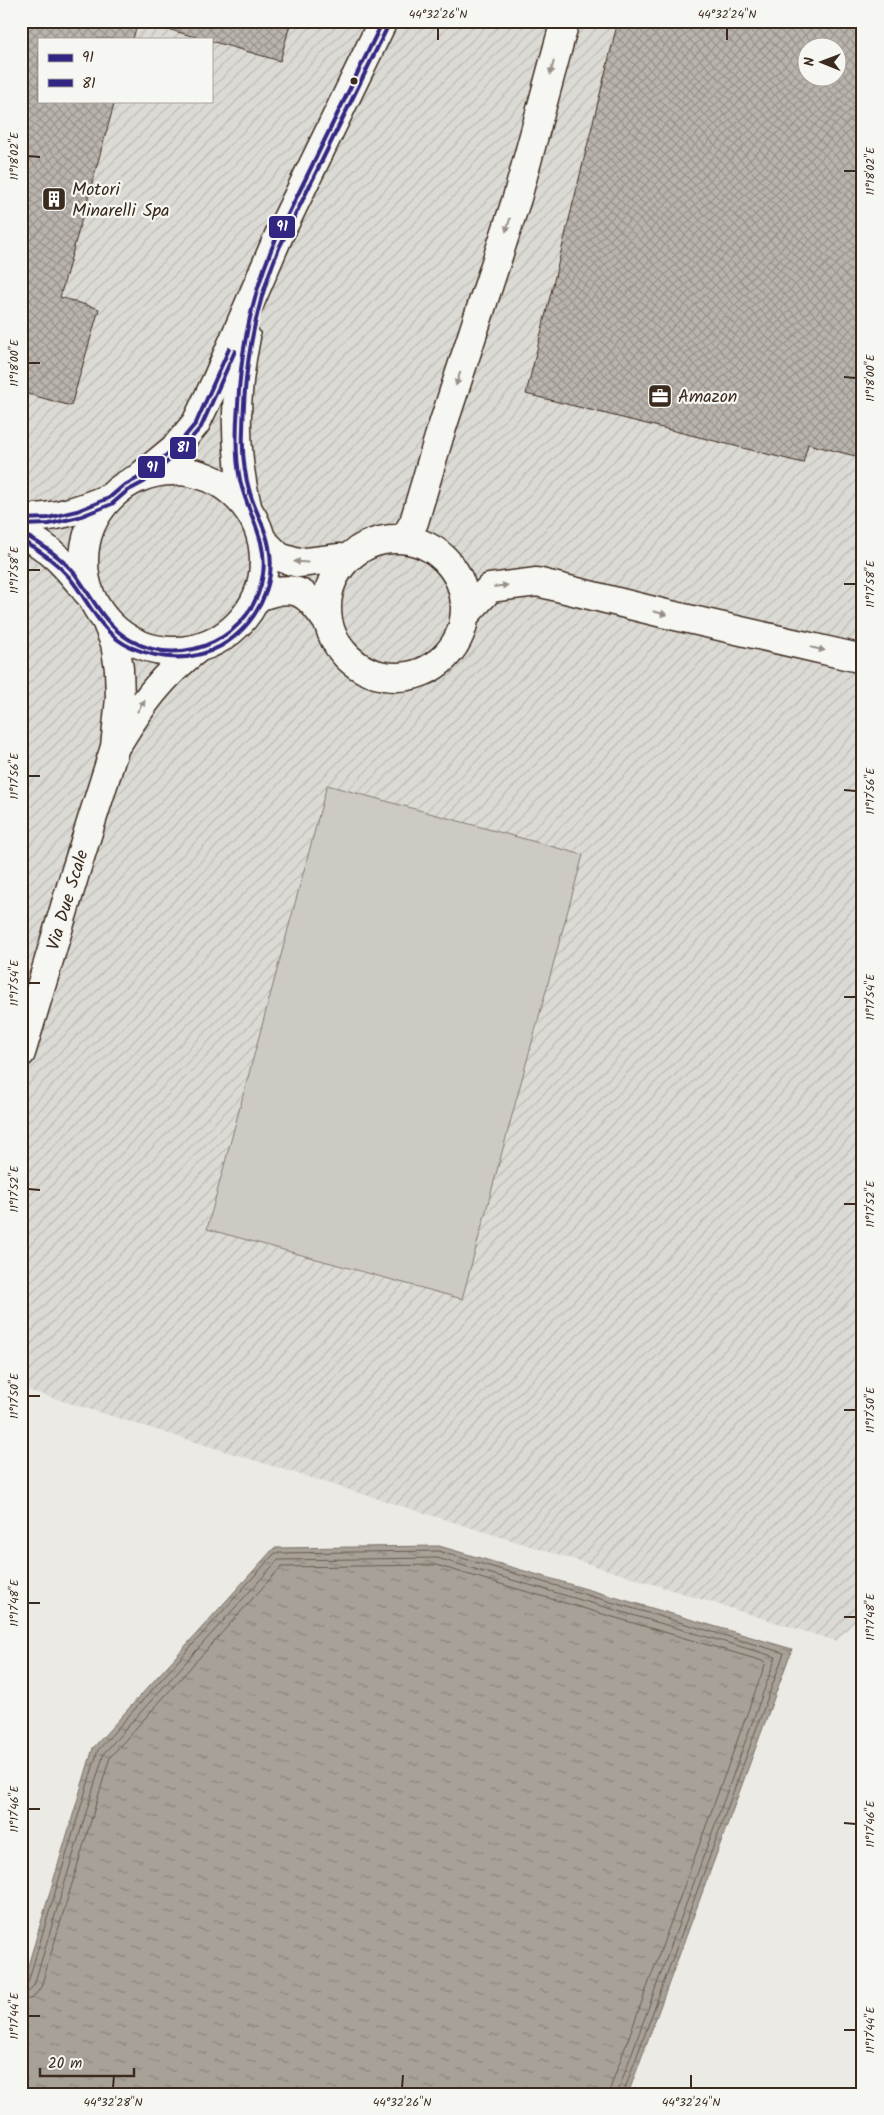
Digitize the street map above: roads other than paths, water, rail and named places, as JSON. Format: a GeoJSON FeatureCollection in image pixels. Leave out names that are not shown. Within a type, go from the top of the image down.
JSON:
{"type":"FeatureCollection","features":[{"type":"Feature","properties":{"kind":"street"},"geometry":{"type":"LineString","coordinates":[[140,477],[176,447],[196,422],[256,292],[279,235],[383,21]]}},
{"type":"Feature","properties":{"kind":"street"},"geometry":{"type":"LineString","coordinates":[[404,539],[414,522],[439,437],[517,198],[564,21]]}},
{"type":"Feature","properties":{"kind":"street"},"geometry":{"type":"LineString","coordinates":[[21,533],[34,539],[60,558],[91,596],[107,622],[126,638],[148,648],[172,652],[197,649],[220,639],[240,623],[258,597],[263,579],[265,554],[263,541],[247,506],[240,478],[236,435],[242,360],[256,292]]}},
{"type":"Feature","properties":{"kind":"street"},"geometry":{"type":"LineString","coordinates":[[91,596],[84,571],[85,545],[93,520],[108,498],[123,486],[140,477],[159,471],[179,470],[198,473],[217,480],[247,506]]}},
{"type":"Feature","properties":{"kind":"street"},"geometry":{"type":"LineString","coordinates":[[21,519],[48,518],[108,498]]}},
{"type":"Feature","properties":{"kind":"street"},"geometry":{"type":"LineString","coordinates":[[258,597],[275,590],[293,590],[312,599],[329,624],[337,644],[351,660],[369,671],[390,676],[411,675],[431,667],[448,654],[459,636],[465,615],[464,593],[456,573],[443,557],[425,545],[404,539],[373,542],[347,559],[336,573],[330,589],[328,606],[329,624]]}},
{"type":"Feature","properties":{"kind":"street"},"geometry":{"type":"LineString","coordinates":[[263,541],[279,557],[298,563],[340,558],[347,559]]}},
{"type":"Feature","properties":{"kind":"street"},"geometry":{"type":"LineString","coordinates":[[465,615],[490,588],[537,582],[863,659]]}},
{"type":"Feature","properties":{"kind":"street","name":"Via Due Scale"},"geometry":{"type":"LineString","coordinates":[[21,1053],[115,747],[120,698],[119,669],[115,644],[107,622]]}},
{"type":"Feature","properties":{"kind":"street","name":"Via Due Scale"},"geometry":{"type":"LineString","coordinates":[[115,747],[144,700],[174,667],[197,649]]}},
{"type":"Feature","properties":{"kind":"water"},"geometry":{"type":"Polygon","coordinates":[[[439,1546],[792,1649],[628,2094],[21,2094],[21,1989],[93,1748],[274,1548],[439,1546]]]}},
{"type":"Feature","properties":{"kind":"place","name":"Motori Minarelli Spa"},"geometry":{"type":"Point","coordinates":[54,199]}},
{"type":"Feature","properties":{"kind":"place","name":"Amazon"},"geometry":{"type":"Point","coordinates":[660,396]}}]}
